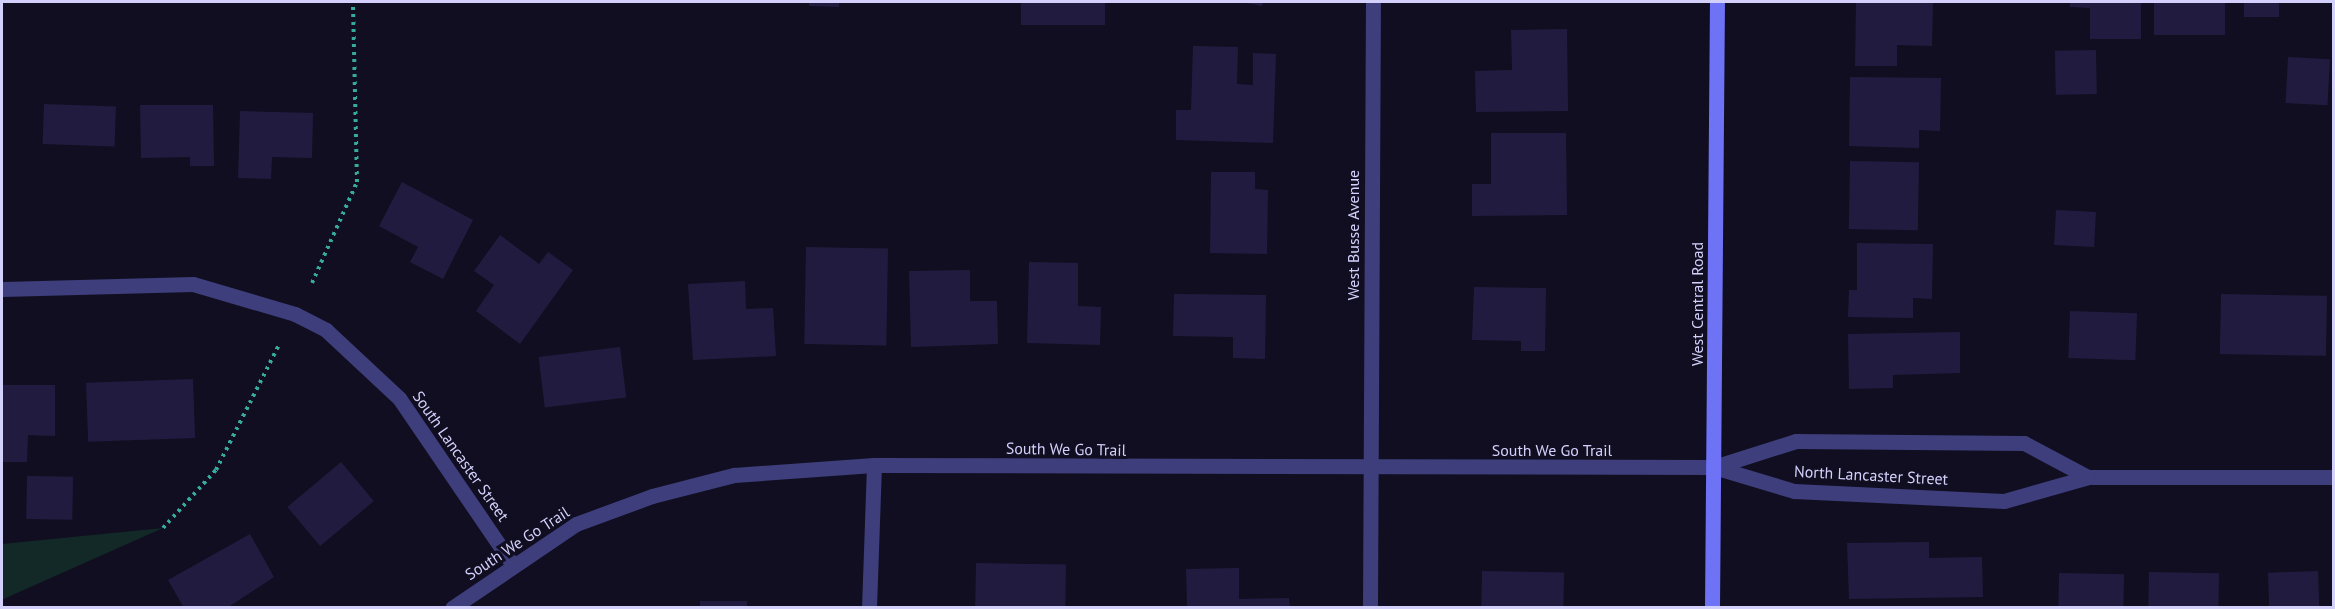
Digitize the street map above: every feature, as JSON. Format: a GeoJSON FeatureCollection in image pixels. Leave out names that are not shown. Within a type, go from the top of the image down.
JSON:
{"type":"FeatureCollection","features":[{"type":"Feature","properties":{"kind":"main road","name":"West Central Road"},"geometry":{"type":"LineString","coordinates":[[1712,608],[1718,2]]}},
{"type":"Feature","properties":{"kind":"street","name":"West Busse Avenue"},"geometry":{"type":"LineString","coordinates":[[1370,608],[1373,2]]}},
{"type":"Feature","properties":{"kind":"street","name":"South Lancaster Street"},"geometry":{"type":"LineString","coordinates":[[2,289],[193,284],[295,314],[326,330],[399,398],[513,565]]}},
{"type":"Feature","properties":{"kind":"street","name":"North Lancaster Street"},"geometry":{"type":"LineString","coordinates":[[1714,467],[1796,441],[2024,443],[2088,477]]}},
{"type":"Feature","properties":{"kind":"street","name":"South We Go Trail"},"geometry":{"type":"LineString","coordinates":[[452,608],[576,524],[652,496],[734,475],[874,465],[1370,469],[1714,467]]}},
{"type":"Feature","properties":{"kind":"street"},"geometry":{"type":"LineString","coordinates":[[869,608],[874,465]]}},
{"type":"Feature","properties":{"kind":"street","name":"North Lancaster Street"},"geometry":{"type":"LineString","coordinates":[[1714,467],[1794,491],[2004,501],[2088,477],[2334,477]]}},
{"type":"Feature","properties":{"kind":"path"},"geometry":{"type":"LineString","coordinates":[[312,283],[357,182],[353,2]]}},
{"type":"Feature","properties":{"kind":"path"},"geometry":{"type":"LineString","coordinates":[[163,528],[216,470],[280,343]]}},
{"type":"Feature","properties":{"kind":"green space"},"geometry":{"type":"Polygon","coordinates":[[[163,528],[8,597],[2,600],[2,544],[163,528]]]}},
{"type":"Feature","properties":{"kind":"building"},"geometry":{"type":"Polygon","coordinates":[[[809,2],[839,2],[839,7],[809,6],[809,2]]]}},
{"type":"Feature","properties":{"kind":"building"},"geometry":{"type":"Polygon","coordinates":[[[1021,2],[1105,2],[1105,25],[1021,25],[1021,2]]]}},
{"type":"Feature","properties":{"kind":"building"},"geometry":{"type":"Polygon","coordinates":[[[1241,2],[1263,2],[1262,6],[1241,2]]]}},
{"type":"Feature","properties":{"kind":"building"},"geometry":{"type":"Polygon","coordinates":[[[1856,2],[1933,2],[1932,46],[1897,45],[1897,66],[1855,66],[1856,2]]]}},
{"type":"Feature","properties":{"kind":"building"},"geometry":{"type":"Polygon","coordinates":[[[2070,2],[2141,2],[2141,39],[2090,39],[2090,8],[2070,7],[2070,2]]]}},
{"type":"Feature","properties":{"kind":"building"},"geometry":{"type":"Polygon","coordinates":[[[2154,2],[2225,2],[2225,35],[2154,35],[2154,2]]]}},
{"type":"Feature","properties":{"kind":"building"},"geometry":{"type":"Polygon","coordinates":[[[2244,2],[2279,2],[2279,17],[2244,17],[2244,2]]]}},
{"type":"Feature","properties":{"kind":"building"},"geometry":{"type":"Polygon","coordinates":[[[1567,29],[1568,111],[1476,112],[1475,71],[1512,70],[1511,30],[1567,29]]]}},
{"type":"Feature","properties":{"kind":"building"},"geometry":{"type":"Polygon","coordinates":[[[1193,46],[1238,47],[1237,84],[1253,85],[1253,53],[1276,54],[1273,143],[1176,140],[1176,110],[1191,110],[1193,46]]]}},
{"type":"Feature","properties":{"kind":"building"},"geometry":{"type":"Polygon","coordinates":[[[2096,50],[2097,94],[2056,95],[2055,51],[2096,50]]]}},
{"type":"Feature","properties":{"kind":"building"},"geometry":{"type":"Polygon","coordinates":[[[2288,57],[2330,59],[2328,105],[2286,103],[2288,57]]]}},
{"type":"Feature","properties":{"kind":"building"},"geometry":{"type":"Polygon","coordinates":[[[1850,77],[1941,78],[1940,131],[1919,130],[1919,148],[1849,146],[1850,77]]]}},
{"type":"Feature","properties":{"kind":"building"},"geometry":{"type":"Polygon","coordinates":[[[44,104],[116,107],[115,146],[43,144],[44,104]]]}},
{"type":"Feature","properties":{"kind":"building"},"geometry":{"type":"Polygon","coordinates":[[[140,105],[213,105],[214,166],[190,166],[190,157],[141,158],[140,105]]]}},
{"type":"Feature","properties":{"kind":"building"},"geometry":{"type":"Polygon","coordinates":[[[240,111],[313,113],[312,158],[272,157],[271,179],[238,178],[240,111]]]}},
{"type":"Feature","properties":{"kind":"building"},"geometry":{"type":"Polygon","coordinates":[[[1491,133],[1566,133],[1567,215],[1472,216],[1472,184],[1491,184],[1491,133]]]}},
{"type":"Feature","properties":{"kind":"building"},"geometry":{"type":"Polygon","coordinates":[[[1850,161],[1919,162],[1918,230],[1849,229],[1850,161]]]}},
{"type":"Feature","properties":{"kind":"building"},"geometry":{"type":"Polygon","coordinates":[[[1211,172],[1255,172],[1255,189],[1268,190],[1267,254],[1210,253],[1211,172]]]}},
{"type":"Feature","properties":{"kind":"building"},"geometry":{"type":"Polygon","coordinates":[[[402,182],[473,220],[443,279],[410,262],[418,247],[379,226],[402,182]]]}},
{"type":"Feature","properties":{"kind":"building"},"geometry":{"type":"Polygon","coordinates":[[[2056,210],[2096,212],[2094,247],[2054,245],[2056,210]]]}},
{"type":"Feature","properties":{"kind":"building"},"geometry":{"type":"Polygon","coordinates":[[[500,235],[539,264],[548,252],[573,270],[520,344],[476,311],[494,285],[474,271],[500,235]]]}},
{"type":"Feature","properties":{"kind":"building"},"geometry":{"type":"Polygon","coordinates":[[[1857,243],[1933,244],[1932,299],[1913,298],[1913,318],[1848,317],[1849,290],[1857,290],[1857,243]]]}},
{"type":"Feature","properties":{"kind":"building"},"geometry":{"type":"Polygon","coordinates":[[[806,247],[888,248],[886,345],[804,344],[806,247]]]}},
{"type":"Feature","properties":{"kind":"building"},"geometry":{"type":"Polygon","coordinates":[[[1029,262],[1078,263],[1078,306],[1101,307],[1100,345],[1027,343],[1029,262]]]}},
{"type":"Feature","properties":{"kind":"building"},"geometry":{"type":"Polygon","coordinates":[[[970,270],[970,301],[997,301],[998,344],[911,347],[909,271],[970,270]]]}},
{"type":"Feature","properties":{"kind":"building"},"geometry":{"type":"Polygon","coordinates":[[[745,281],[746,309],[773,308],[776,356],[693,360],[688,284],[745,281]]]}},
{"type":"Feature","properties":{"kind":"building"},"geometry":{"type":"Polygon","coordinates":[[[1474,287],[1546,288],[1545,351],[1521,351],[1521,341],[1472,340],[1474,287]]]}},
{"type":"Feature","properties":{"kind":"building"},"geometry":{"type":"Polygon","coordinates":[[[1174,294],[1266,295],[1265,359],[1233,358],[1233,337],[1173,336],[1174,294]]]}},
{"type":"Feature","properties":{"kind":"building"},"geometry":{"type":"Polygon","coordinates":[[[2221,294],[2327,296],[2326,356],[2220,354],[2221,294]]]}},
{"type":"Feature","properties":{"kind":"building"},"geometry":{"type":"Polygon","coordinates":[[[2070,311],[2137,313],[2135,360],[2068,358],[2070,311]]]}},
{"type":"Feature","properties":{"kind":"building"},"geometry":{"type":"Polygon","coordinates":[[[1960,332],[1960,373],[1893,375],[1893,388],[1849,389],[1848,334],[1960,332]]]}},
{"type":"Feature","properties":{"kind":"building"},"geometry":{"type":"Polygon","coordinates":[[[620,347],[626,398],[545,408],[539,357],[620,347]]]}},
{"type":"Feature","properties":{"kind":"building"},"geometry":{"type":"Polygon","coordinates":[[[193,379],[195,438],[88,442],[86,383],[193,379]]]}},
{"type":"Feature","properties":{"kind":"building"},"geometry":{"type":"Polygon","coordinates":[[[2,385],[55,385],[55,436],[28,435],[27,462],[2,462],[2,385]]]}},
{"type":"Feature","properties":{"kind":"building"},"geometry":{"type":"Polygon","coordinates":[[[341,462],[374,501],[320,546],[287,507],[341,462]]]}},
{"type":"Feature","properties":{"kind":"building"},"geometry":{"type":"Polygon","coordinates":[[[27,476],[73,477],[72,520],[26,519],[27,476]]]}},
{"type":"Feature","properties":{"kind":"building"},"geometry":{"type":"Polygon","coordinates":[[[250,534],[274,577],[227,608],[184,608],[168,580],[250,534]]]}},
{"type":"Feature","properties":{"kind":"building"},"geometry":{"type":"Polygon","coordinates":[[[1929,542],[1929,558],[1982,557],[1983,597],[1849,599],[1847,543],[1929,542]]]}},
{"type":"Feature","properties":{"kind":"building"},"geometry":{"type":"Polygon","coordinates":[[[976,563],[1066,565],[1065,608],[975,608],[976,563]]]}},
{"type":"Feature","properties":{"kind":"building"},"geometry":{"type":"Polygon","coordinates":[[[1239,568],[1239,599],[1289,598],[1290,608],[1187,607],[1186,569],[1239,568]]]}},
{"type":"Feature","properties":{"kind":"building"},"geometry":{"type":"Polygon","coordinates":[[[1482,571],[1564,572],[1563,608],[1481,608],[1482,571]]]}},
{"type":"Feature","properties":{"kind":"building"},"geometry":{"type":"Polygon","coordinates":[[[2318,571],[2319,608],[2269,608],[2268,573],[2318,571]]]}},
{"type":"Feature","properties":{"kind":"building"},"geometry":{"type":"Polygon","coordinates":[[[2149,572],[2219,573],[2218,608],[2148,608],[2149,572]]]}},
{"type":"Feature","properties":{"kind":"building"},"geometry":{"type":"Polygon","coordinates":[[[2059,573],[2124,574],[2123,608],[2058,608],[2059,573]]]}},
{"type":"Feature","properties":{"kind":"building"},"geometry":{"type":"Polygon","coordinates":[[[700,601],[747,601],[747,608],[700,608],[700,601]]]}}]}
